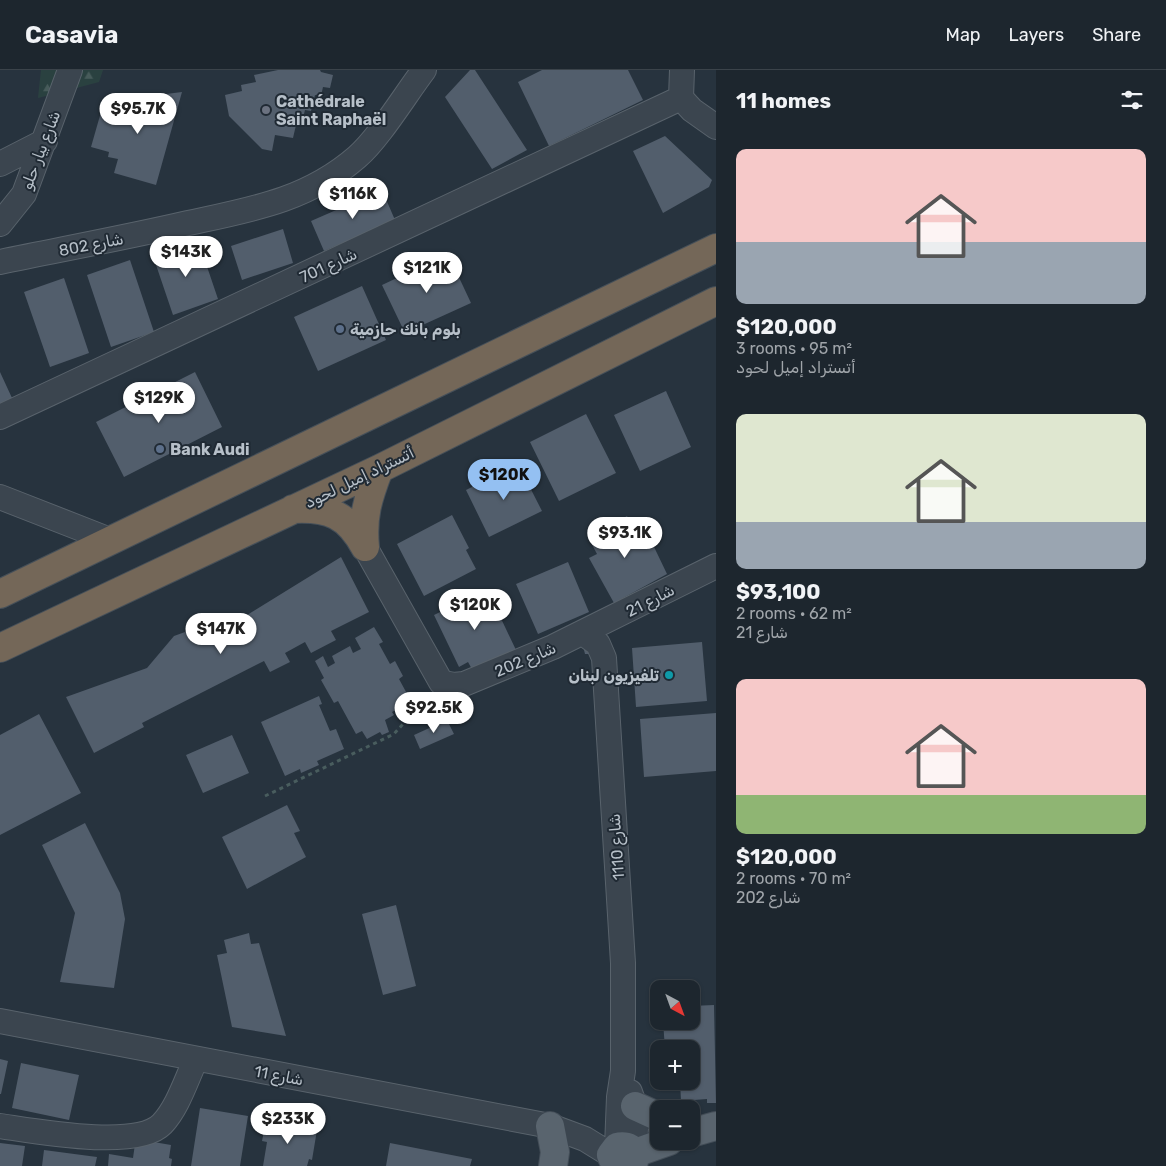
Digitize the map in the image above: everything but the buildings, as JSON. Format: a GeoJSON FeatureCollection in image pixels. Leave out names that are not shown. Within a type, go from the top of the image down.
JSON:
{"type":"FeatureCollection","features":[{"type":"Feature","properties":{"kind":"highway"},"geometry":{"type":"LineString","coordinates":[[0,594],[716,248]]}},
{"type":"Feature","properties":{"kind":"highway","name":"أتستراد إميل لحود"},"geometry":{"type":"LineString","coordinates":[[0,648],[379,469],[716,301]]}},
{"type":"Feature","properties":{"kind":"highway"},"geometry":{"type":"LineString","coordinates":[[365,547],[363,520],[366,504],[379,469]]}},
{"type":"Feature","properties":{"kind":"highway"},"geometry":{"type":"LineString","coordinates":[[292,509],[314,508],[342,518],[358,534],[365,547]]}},
{"type":"Feature","properties":{"kind":"main road"},"geometry":{"type":"LineString","coordinates":[[550,1126],[555,1152],[553,1166]]}},
{"type":"Feature","properties":{"kind":"main road"},"geometry":{"type":"LineString","coordinates":[[619,1158],[650,1147]]}},
{"type":"Feature","properties":{"kind":"street","name":"شارع بيار حلو"},"geometry":{"type":"LineString","coordinates":[[0,224],[24,194],[46,141],[70,70]]}},
{"type":"Feature","properties":{"kind":"street","name":"شارع 802"},"geometry":{"type":"LineString","coordinates":[[0,262],[118,239],[266,206],[296,196],[326,179],[358,156],[424,70]]}},
{"type":"Feature","properties":{"kind":"street"},"geometry":{"type":"LineString","coordinates":[[682,70],[681,98],[692,110],[716,127]]}},
{"type":"Feature","properties":{"kind":"street","name":"شارع 701"},"geometry":{"type":"LineString","coordinates":[[0,417],[681,98]]}},
{"type":"Feature","properties":{"kind":"street"},"geometry":{"type":"LineString","coordinates":[[0,164],[46,141]]}},
{"type":"Feature","properties":{"kind":"street"},"geometry":{"type":"LineString","coordinates":[[0,496],[110,540]]}},
{"type":"Feature","properties":{"kind":"street"},"geometry":{"type":"LineString","coordinates":[[365,547],[441,682]]}},
{"type":"Feature","properties":{"kind":"street","name":"شارع 21"},"geometry":{"type":"LineString","coordinates":[[583,633],[716,566]]}},
{"type":"Feature","properties":{"kind":"street","name":"شارع 202"},"geometry":{"type":"LineString","coordinates":[[441,682],[453,685],[464,684],[583,633]]}},
{"type":"Feature","properties":{"kind":"street","name":"شارع 1110"},"geometry":{"type":"LineString","coordinates":[[583,633],[598,644],[604,658],[623,963],[623,1071]]}},
{"type":"Feature","properties":{"kind":"street","name":"شارع 11"},"geometry":{"type":"LineString","coordinates":[[0,1022],[550,1126],[586,1139],[619,1158]]}},
{"type":"Feature","properties":{"kind":"street"},"geometry":{"type":"LineString","coordinates":[[0,1126],[98,1138],[117,1138],[153,1131],[172,1112],[196,1059]]}},
{"type":"Feature","properties":{"kind":"street"},"geometry":{"type":"LineString","coordinates":[[619,1158],[638,1122],[647,1111],[623,1071]]}},
{"type":"Feature","properties":{"kind":"street"},"geometry":{"type":"LineString","coordinates":[[619,1158],[619,1097],[623,1071]]}},
{"type":"Feature","properties":{"kind":"path"},"geometry":{"type":"LineString","coordinates":[[264,796],[394,734],[441,682]]}},
{"type":"Feature","properties":{"kind":"green space"},"geometry":{"type":"Polygon","coordinates":[[[41,70],[103,70],[99,82],[38,98],[41,70]]]}},
{"type":"Feature","properties":{"kind":"place","name":"Cathédrale Saint Raphaël"},"geometry":{"type":"Point","coordinates":[266,110]}},
{"type":"Feature","properties":{"kind":"place","name":"بلوم بانك حازمية"},"geometry":{"type":"Point","coordinates":[340,329]}},
{"type":"Feature","properties":{"kind":"place","name":"Bank Audi"},"geometry":{"type":"Point","coordinates":[160,449]}},
{"type":"Feature","properties":{"kind":"place","name":"تلفيزيون لبنان"},"geometry":{"type":"Point","coordinates":[669,675]}}]}
